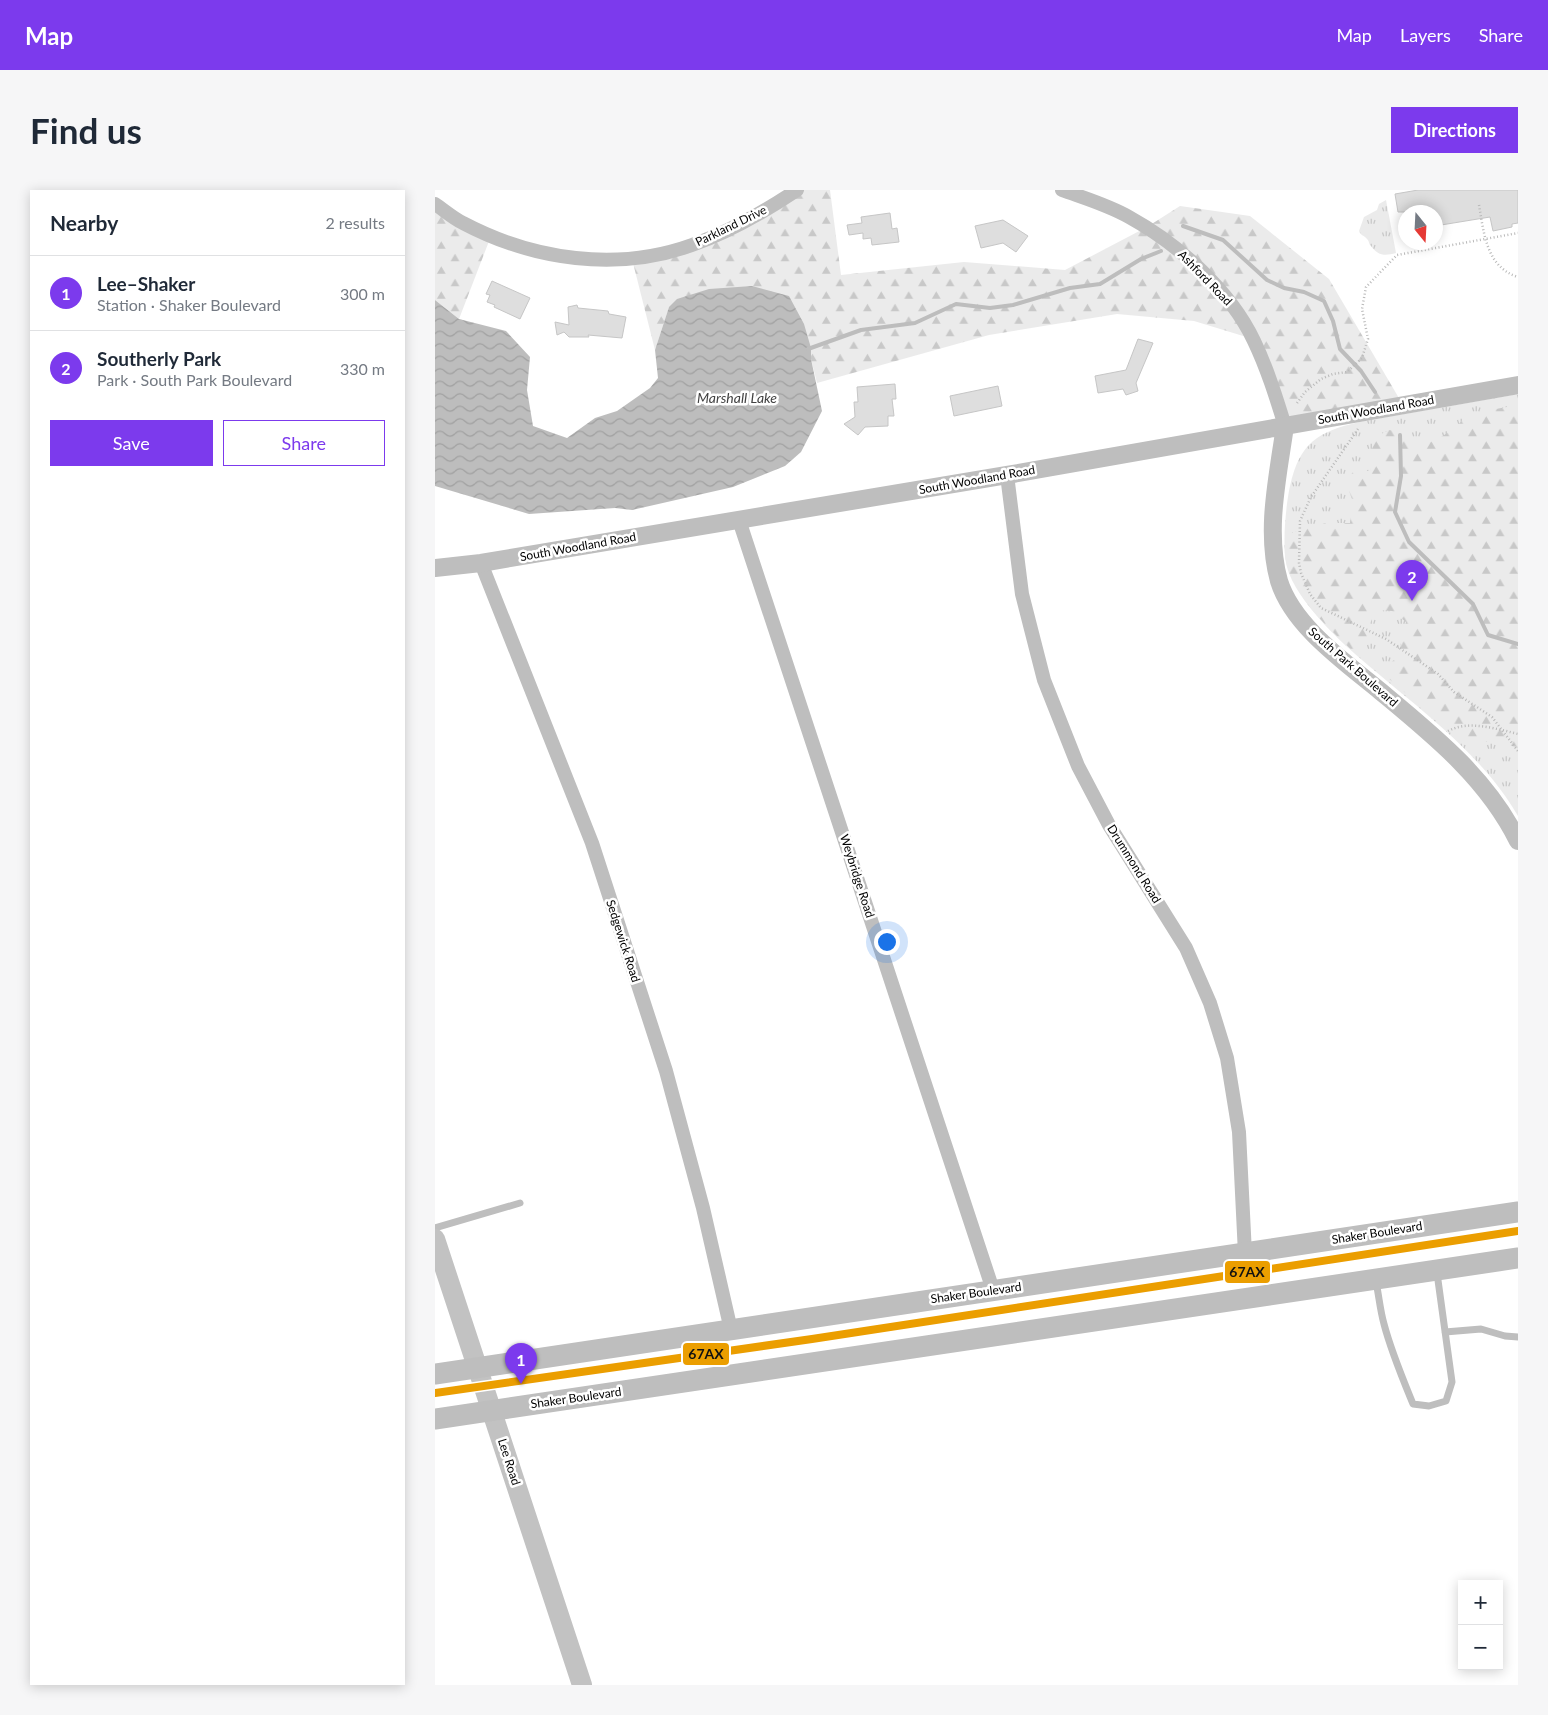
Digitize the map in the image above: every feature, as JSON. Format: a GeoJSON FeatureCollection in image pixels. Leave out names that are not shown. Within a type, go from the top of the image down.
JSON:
{"type":"FeatureCollection","features":[{"type":"Feature","properties":{"kind":"main road","name":"Shaker Boulevard"},"geometry":{"type":"LineString","coordinates":[[435,1374],[1518,1212]]}},
{"type":"Feature","properties":{"kind":"main road","name":"Lee Road"},"geometry":{"type":"LineString","coordinates":[[435,1240],[582,1685]]}},
{"type":"Feature","properties":{"kind":"main road","name":"Shaker Boulevard"},"geometry":{"type":"LineString","coordinates":[[435,1420],[1518,1258]]}},
{"type":"Feature","properties":{"kind":"street","name":"Parkland Drive"},"geometry":{"type":"LineString","coordinates":[[435,204],[462,222],[491,236],[523,248],[566,258],[632,259],[658,255],[691,246],[718,235],[756,216],[797,190]]}},
{"type":"Feature","properties":{"kind":"street","name":"Ashford Road"},"geometry":{"type":"LineString","coordinates":[[1062,190],[1127,216],[1155,232],[1201,271],[1231,303],[1253,339],[1269,376],[1285,426]]}},
{"type":"Feature","properties":{"kind":"street","name":"South Woodland Road"},"geometry":{"type":"LineString","coordinates":[[435,568],[481,563],[739,520],[1285,426],[1361,420],[1403,405],[1518,385]]}},
{"type":"Feature","properties":{"kind":"street","name":"South Park Boulevard"},"geometry":{"type":"LineString","coordinates":[[1285,426],[1274,500],[1273,526],[1279,581],[1288,602],[1304,623],[1341,659],[1457,757],[1479,780],[1497,805],[1518,841]]}},
{"type":"Feature","properties":{"kind":"street","name":"Drummond Road"},"geometry":{"type":"LineString","coordinates":[[1007,475],[1022,594],[1044,680],[1078,766],[1109,825],[1185,948],[1210,1003],[1227,1058],[1239,1132],[1245,1254]]}},
{"type":"Feature","properties":{"kind":"street","name":"Weybridge Road"},"geometry":{"type":"LineString","coordinates":[[739,520],[993,1290]]}},
{"type":"Feature","properties":{"kind":"street","name":"Sedgewick Road"},"geometry":{"type":"LineString","coordinates":[[481,563],[592,844],[665,1071],[703,1208],[731,1330]]}},
{"type":"Feature","properties":{"kind":"lane"},"geometry":{"type":"LineString","coordinates":[[435,1228],[520,1203]]}},
{"type":"Feature","properties":{"kind":"lane"},"geometry":{"type":"LineString","coordinates":[[1376,1279],[1383,1323],[1413,1404],[1429,1406],[1446,1401],[1452,1382],[1437,1270]]}},
{"type":"Feature","properties":{"kind":"lane"},"geometry":{"type":"LineString","coordinates":[[1445,1332],[1481,1330],[1518,1337]]}},
{"type":"Feature","properties":{"kind":"path"},"geometry":{"type":"LineString","coordinates":[[1479,205],[1488,250],[1495,262],[1507,272],[1518,277]]}},
{"type":"Feature","properties":{"kind":"path"},"geometry":{"type":"LineString","coordinates":[[1297,403],[1305,392],[1321,379],[1333,374],[1347,372],[1363,358],[1368,339],[1362,308],[1366,287],[1397,255],[1518,233]]}},
{"type":"Feature","properties":{"kind":"path"},"geometry":{"type":"LineString","coordinates":[[1361,420],[1311,497],[1301,521],[1299,563],[1310,594],[1321,608],[1386,639],[1439,674],[1454,692],[1492,717],[1518,751]]}},
{"type":"Feature","properties":{"kind":"path"},"geometry":{"type":"LineString","coordinates":[[1438,740],[1456,727],[1470,726],[1518,734]]}},
{"type":"Feature","properties":{"kind":"green space"},"geometry":{"type":"Polygon","coordinates":[[[797,190],[830,190],[841,275],[964,262],[1065,270],[1147,227],[1180,206],[1250,216],[1329,279],[1403,405],[1285,426],[1253,339],[1194,321],[1117,314],[989,335],[817,383],[811,359],[811,348],[669,307],[655,350],[632,259],[691,246],[797,190]]]}},
{"type":"Feature","properties":{"kind":"green space"},"geometry":{"type":"Polygon","coordinates":[[[1386,200],[1396,253],[1385,255],[1376,252],[1359,231],[1364,217],[1377,210],[1379,204],[1386,200]]]}},
{"type":"Feature","properties":{"kind":"green space"},"geometry":{"type":"Polygon","coordinates":[[[435,204],[491,236],[459,319],[435,300],[435,204]]]}},
{"type":"Feature","properties":{"kind":"green space"},"geometry":{"type":"Polygon","coordinates":[[[1518,394],[1518,816],[1504,794],[1471,755],[1434,720],[1350,649],[1313,612],[1303,598],[1288,568],[1285,551],[1285,527],[1287,504],[1294,471],[1305,449],[1322,435],[1359,422],[1518,394]]]}},
{"type":"Feature","properties":{"kind":"green space"},"geometry":{"type":"Polygon","coordinates":[[[1518,405],[1518,747],[1468,739],[1451,732],[1381,672],[1398,656],[1406,622],[1392,611],[1377,610],[1370,623],[1366,649],[1356,654],[1320,619],[1298,591],[1290,576],[1286,561],[1285,545],[1293,532],[1326,523],[1350,523],[1352,499],[1346,483],[1354,470],[1370,471],[1373,438],[1389,430],[1409,432],[1413,449],[1443,436],[1468,414],[1518,405]]]}},
{"type":"Feature","properties":{"kind":"water","name":"Marshall Lake"},"geometry":{"type":"Polygon","coordinates":[[[752,286],[789,296],[804,324],[811,348],[811,359],[822,411],[801,452],[785,466],[733,487],[632,510],[615,508],[529,514],[435,486],[435,300],[459,319],[506,331],[530,357],[527,390],[533,426],[567,438],[595,418],[617,411],[650,388],[658,378],[655,350],[669,307],[677,299],[709,289],[752,286]]]}},
{"type":"Feature","properties":{"kind":"building"},"geometry":{"type":"Polygon","coordinates":[[[1418,190],[1518,190],[1518,223],[1512,224],[1512,227],[1493,231],[1490,217],[1443,225],[1443,205],[1398,205],[1398,212],[1395,194],[1418,190]]]}},
{"type":"Feature","properties":{"kind":"building"},"geometry":{"type":"Polygon","coordinates":[[[890,213],[892,229],[897,228],[899,242],[872,245],[871,238],[863,239],[863,233],[849,235],[847,225],[862,223],[861,217],[890,213]]]}},
{"type":"Feature","properties":{"kind":"building"},"geometry":{"type":"Polygon","coordinates":[[[1003,220],[1028,236],[1016,252],[1003,243],[981,248],[975,226],[1003,220]]]}},
{"type":"Feature","properties":{"kind":"building"},"geometry":{"type":"Polygon","coordinates":[[[492,281],[530,298],[520,319],[487,302],[490,295],[486,294],[492,281]]]}},
{"type":"Feature","properties":{"kind":"building"},"geometry":{"type":"Polygon","coordinates":[[[577,305],[578,308],[608,311],[609,314],[626,317],[622,338],[588,335],[589,337],[569,337],[564,332],[557,335],[555,322],[569,325],[568,307],[577,305]]]}},
{"type":"Feature","properties":{"kind":"building"},"geometry":{"type":"Polygon","coordinates":[[[1138,339],[1153,343],[1136,383],[1138,391],[1126,395],[1123,389],[1098,393],[1095,376],[1126,370],[1138,339]]]}},
{"type":"Feature","properties":{"kind":"building"},"geometry":{"type":"Polygon","coordinates":[[[895,384],[896,399],[892,399],[894,416],[888,416],[888,426],[865,427],[858,435],[844,424],[855,417],[854,402],[858,402],[857,387],[895,384]]]}},
{"type":"Feature","properties":{"kind":"building"},"geometry":{"type":"Polygon","coordinates":[[[998,386],[1002,406],[954,416],[950,396],[998,386]]]}},
{"type":"Feature","properties":{"kind":"waterway"},"geometry":{"type":"LineString","coordinates":[[1183,226],[1223,240],[1267,280],[1284,288],[1304,292],[1324,301],[1333,321],[1340,349],[1361,371],[1375,392]]}},
{"type":"Feature","properties":{"kind":"waterway"},"geometry":{"type":"LineString","coordinates":[[808,349],[861,330],[915,323],[956,304],[990,308],[1013,305],[1070,288],[1100,284],[1141,259],[1161,251]]}},
{"type":"Feature","properties":{"kind":"waterway"},"geometry":{"type":"LineString","coordinates":[[1400,435],[1401,476],[1395,512],[1409,542],[1473,604],[1488,635],[1518,644]]}},
{"type":"Feature","properties":{"kind":"transit line","name":"67AX"},"geometry":{"type":"LineString","coordinates":[[435,1393],[812,1339],[1518,1231]]}},
{"type":"Feature","properties":{"kind":"place","name":"Southerly Park"},"geometry":{"type":"Point","coordinates":[1412,601]}},
{"type":"Feature","properties":{"kind":"place","name":"Lee–Shaker"},"geometry":{"type":"Point","coordinates":[521,1384]}}]}
